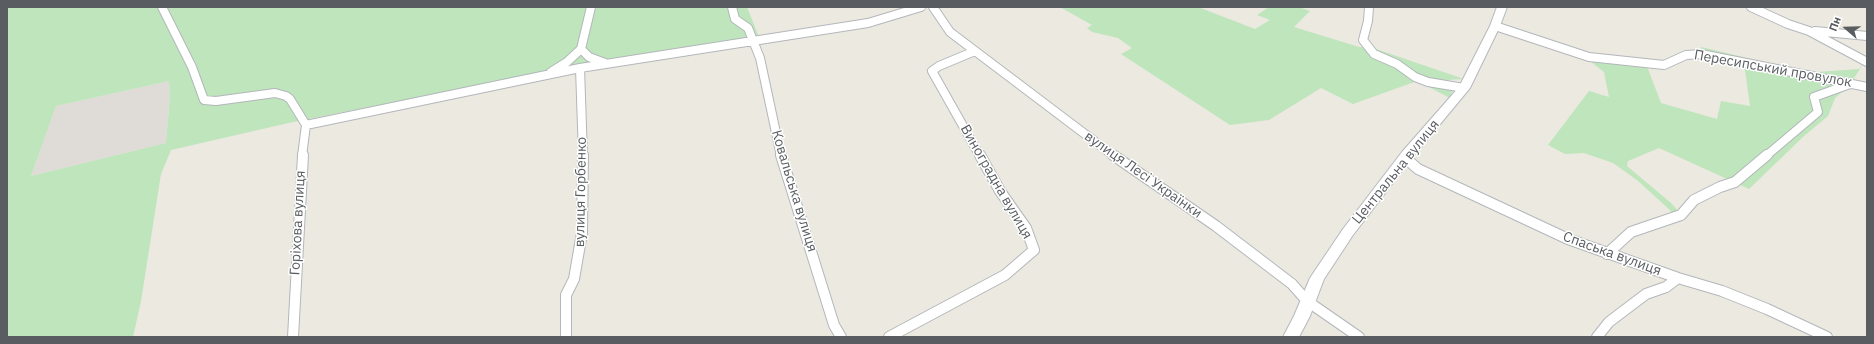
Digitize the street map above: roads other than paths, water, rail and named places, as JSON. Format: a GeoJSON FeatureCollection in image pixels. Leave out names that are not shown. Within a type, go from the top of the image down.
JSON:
{"type":"FeatureCollection","features":[{"type":"Feature","properties":{"kind":"street"},"geometry":{"type":"LineString","coordinates":[[162,7],[192,67],[204,100],[216,101],[275,93],[286,96],[298,111],[306,125],[580,68],[868,23],[921,7]]}},
{"type":"Feature","properties":{"kind":"street"},"geometry":{"type":"LineString","coordinates":[[545,75],[567,62],[581,49],[591,7]]}},
{"type":"Feature","properties":{"kind":"street","name":"Ковальська вулиця"},"geometry":{"type":"LineString","coordinates":[[732,7],[735,19],[748,28],[760,58],[781,157],[834,325],[841,337]]}},
{"type":"Feature","properties":{"kind":"street","name":"вулиця Лесі Українки"},"geometry":{"type":"LineString","coordinates":[[933,7],[950,32],[1149,181],[1216,226],[1292,284],[1307,301],[1359,337]]}},
{"type":"Feature","properties":{"kind":"street"},"geometry":{"type":"LineString","coordinates":[[1369,7],[1368,21],[1363,40],[1374,54],[1397,64],[1415,77],[1428,82],[1441,86],[1464,88]]}},
{"type":"Feature","properties":{"kind":"street","name":"Центральна вулиця"},"geometry":{"type":"LineString","coordinates":[[1291,337],[1302,316],[1317,278],[1348,232],[1407,155],[1464,88],[1495,26],[1502,7]]}},
{"type":"Feature","properties":{"kind":"street"},"geometry":{"type":"LineString","coordinates":[[1751,7],[1788,24],[1809,30],[1867,36]]}},
{"type":"Feature","properties":{"kind":"street","name":"Пересипський провулок"},"geometry":{"type":"LineString","coordinates":[[1495,26],[1589,57],[1664,65],[1686,55],[1701,54],[1764,68],[1863,85]]}},
{"type":"Feature","properties":{"kind":"street"},"geometry":{"type":"LineString","coordinates":[[1809,30],[1867,62]]}},
{"type":"Feature","properties":{"kind":"street"},"geometry":{"type":"LineString","coordinates":[[581,49],[589,58],[609,63]]}},
{"type":"Feature","properties":{"kind":"street","name":"Виноградна вулиця"},"geometry":{"type":"LineString","coordinates":[[889,337],[1005,275],[1034,250],[1026,228],[1000,191],[932,71],[939,66],[975,51]]}},
{"type":"Feature","properties":{"kind":"street","name":"вулиця Горбенко"},"geometry":{"type":"LineString","coordinates":[[566,337],[566,295],[574,279],[582,233],[583,140],[580,68]]}},
{"type":"Feature","properties":{"kind":"street"},"geometry":{"type":"LineString","coordinates":[[1607,254],[1631,232],[1681,215],[1694,200],[1720,186],[1735,182],[1743,177],[1753,166],[1767,158],[1818,112],[1814,97],[1846,85],[1863,85]]}},
{"type":"Feature","properties":{"kind":"street","name":"Горіхова вулиця"},"geometry":{"type":"LineString","coordinates":[[293,337],[301,168],[306,125]]}},
{"type":"Feature","properties":{"kind":"street","name":"Спаська вулиця"},"geometry":{"type":"LineString","coordinates":[[1407,155],[1410,162],[1418,169],[1440,181],[1568,239],[1607,254],[1722,291],[1767,308],[1827,337]]}},
{"type":"Feature","properties":{"kind":"street"},"geometry":{"type":"LineString","coordinates":[[1597,337],[1609,322],[1646,294],[1666,287],[1678,278]]}}]}
